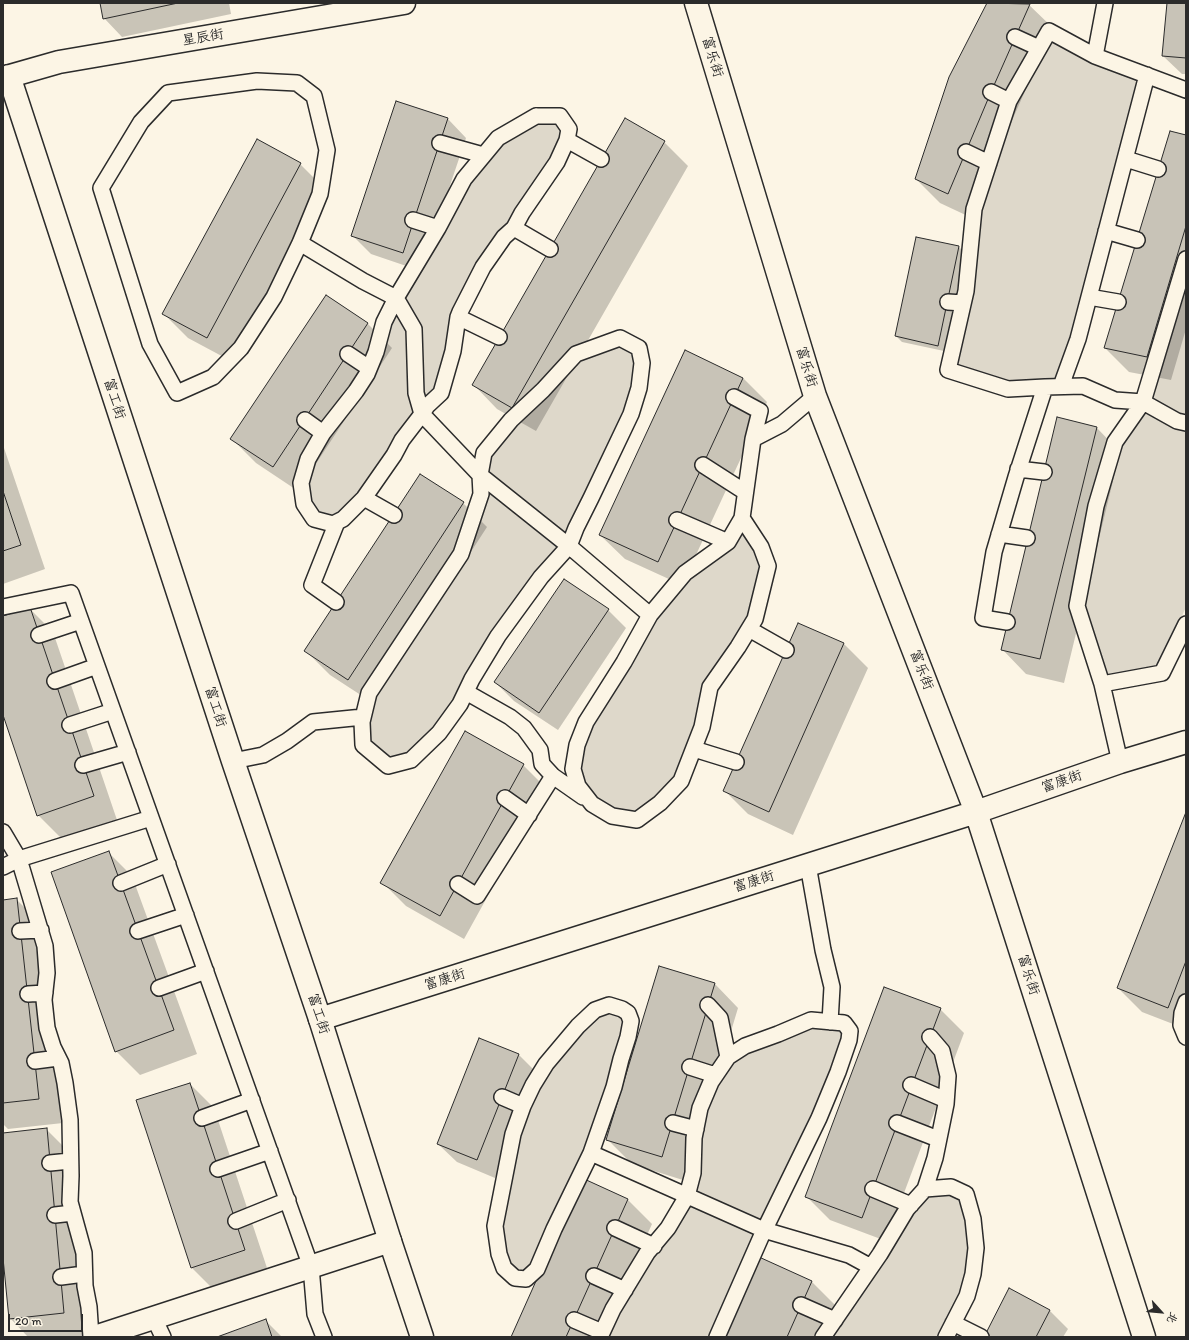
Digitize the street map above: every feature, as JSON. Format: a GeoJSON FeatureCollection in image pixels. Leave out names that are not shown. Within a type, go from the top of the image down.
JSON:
{"type":"FeatureCollection","features":[{"type":"Feature","properties":{"kind":"street","name":"星辰街"},"geometry":{"type":"LineString","coordinates":[[6,77],[59,62],[404,3]]}},
{"type":"Feature","properties":{"kind":"street","name":"富乐街"},"geometry":{"type":"LineString","coordinates":[[696,3],[815,396],[976,812],[1144,1337]]}},
{"type":"Feature","properties":{"kind":"street","name":"富工街"},"geometry":{"type":"LineString","coordinates":[[6,77],[232,761],[320,1019],[422,1337]]}},
{"type":"Feature","properties":{"kind":"street","name":"富康街"},"geometry":{"type":"LineString","coordinates":[[320,1019],[976,812],[1120,762],[1186,742]]}},
{"type":"Feature","properties":{"kind":"street"},"geometry":{"type":"LineString","coordinates":[[95,1337],[158,1328],[311,1267],[390,1241]]}},
{"type":"Feature","properties":{"kind":"lane"},"geometry":{"type":"LineString","coordinates":[[1095,56],[1105,3]]}},
{"type":"Feature","properties":{"kind":"lane"},"geometry":{"type":"LineString","coordinates":[[1186,90],[1095,56],[1049,31],[1009,101],[974,209],[966,291],[948,370],[1008,389],[1083,386],[1115,400],[1143,402],[1177,421],[1186,423]]}},
{"type":"Feature","properties":{"kind":"lane"},"geometry":{"type":"LineString","coordinates":[[1015,37],[1039,48]]}},
{"type":"Feature","properties":{"kind":"lane"},"geometry":{"type":"LineString","coordinates":[[1061,386],[1078,339],[1148,75]]}},
{"type":"Feature","properties":{"kind":"lane"},"geometry":{"type":"LineString","coordinates":[[257,81],[297,83],[314,96],[327,150],[320,194],[300,243],[274,297],[240,348],[214,377],[177,393],[150,344],[101,188],[141,122],[168,93],[257,81]]}},
{"type":"Feature","properties":{"kind":"lane"},"geometry":{"type":"LineString","coordinates":[[991,92],[1009,101]]}},
{"type":"Feature","properties":{"kind":"lane"},"geometry":{"type":"LineString","coordinates":[[536,116],[560,116],[569,129],[567,140],[557,162],[522,213],[514,228],[504,237],[483,267],[458,317],[453,351],[441,393],[427,406],[402,440],[394,455],[364,498],[343,519],[333,524],[314,519],[304,504],[300,483],[308,458],[323,433],[356,392],[376,352],[384,322],[396,298],[438,228],[464,179],[483,155],[498,138],[536,116]]}},
{"type":"Feature","properties":{"kind":"lane"},"geometry":{"type":"LineString","coordinates":[[567,140],[601,159]]}},
{"type":"Feature","properties":{"kind":"lane"},"geometry":{"type":"LineString","coordinates":[[440,143],[483,155]]}},
{"type":"Feature","properties":{"kind":"lane"},"geometry":{"type":"LineString","coordinates":[[966,152],[989,163]]}},
{"type":"Feature","properties":{"kind":"lane"},"geometry":{"type":"LineString","coordinates":[[1126,159],[1158,169]]}},
{"type":"Feature","properties":{"kind":"lane"},"geometry":{"type":"LineString","coordinates":[[413,220],[438,228]]}},
{"type":"Feature","properties":{"kind":"lane"},"geometry":{"type":"LineString","coordinates":[[514,228],[550,249]]}},
{"type":"Feature","properties":{"kind":"lane"},"geometry":{"type":"LineString","coordinates":[[1106,231],[1137,240]]}},
{"type":"Feature","properties":{"kind":"lane"},"geometry":{"type":"LineString","coordinates":[[300,243],[363,281],[396,298],[414,329],[416,393],[422,414],[480,475],[569,546],[650,616]]}},
{"type":"Feature","properties":{"kind":"lane"},"geometry":{"type":"LineString","coordinates":[[1120,762],[1102,684],[1077,606],[1096,506],[1115,442],[1143,402],[1186,259]]}},
{"type":"Feature","properties":{"kind":"lane"},"geometry":{"type":"LineString","coordinates":[[1089,298],[1118,302]]}},
{"type":"Feature","properties":{"kind":"lane"},"geometry":{"type":"LineString","coordinates":[[948,302],[963,303]]}},
{"type":"Feature","properties":{"kind":"lane"},"geometry":{"type":"LineString","coordinates":[[458,317],[499,338]]}},
{"type":"Feature","properties":{"kind":"lane"},"geometry":{"type":"LineString","coordinates":[[620,338],[639,348],[642,363],[639,388],[631,414],[576,528],[569,546],[541,577],[498,636],[460,704],[439,733],[411,760],[388,766],[363,745],[362,722],[369,693],[460,554],[481,494],[480,475],[484,454],[511,420],[543,390],[576,354],[620,338]]}},
{"type":"Feature","properties":{"kind":"lane"},"geometry":{"type":"LineString","coordinates":[[348,354],[369,368]]}},
{"type":"Feature","properties":{"kind":"lane"},"geometry":{"type":"LineString","coordinates":[[1007,622],[983,618],[994,552],[1044,387]]}},
{"type":"Feature","properties":{"kind":"lane"},"geometry":{"type":"LineString","coordinates":[[752,440],[782,424],[815,396]]}},
{"type":"Feature","properties":{"kind":"lane"},"geometry":{"type":"LineString","coordinates":[[592,804],[578,786],[573,769],[577,745],[586,722],[624,662],[650,616],[685,573],[728,542],[742,518],[752,440],[760,412],[734,397]]}},
{"type":"Feature","properties":{"kind":"lane"},"geometry":{"type":"LineString","coordinates":[[305,420],[323,433]]}},
{"type":"Feature","properties":{"kind":"lane"},"geometry":{"type":"LineString","coordinates":[[703,465],[745,492]]}},
{"type":"Feature","properties":{"kind":"lane"},"geometry":{"type":"LineString","coordinates":[[1018,469],[1044,472]]}},
{"type":"Feature","properties":{"kind":"lane"},"geometry":{"type":"LineString","coordinates":[[364,498],[394,515]]}},
{"type":"Feature","properties":{"kind":"lane"},"geometry":{"type":"LineString","coordinates":[[466,692],[510,717],[524,728],[540,750],[542,764],[553,776],[592,804],[612,816],[637,820],[660,803],[681,781],[702,727],[710,687],[738,647],[755,619],[768,566],[761,547],[742,518]]}},
{"type":"Feature","properties":{"kind":"lane"},"geometry":{"type":"LineString","coordinates":[[677,520],[728,542]]}},
{"type":"Feature","properties":{"kind":"lane"},"geometry":{"type":"LineString","coordinates":[[336,602],[312,585],[337,522]]}},
{"type":"Feature","properties":{"kind":"lane"},"geometry":{"type":"LineString","coordinates":[[999,534],[1027,538]]}},
{"type":"Feature","properties":{"kind":"lane"},"geometry":{"type":"LineString","coordinates":[[3,607],[70,593],[311,1267],[316,1314],[322,1336]]}},
{"type":"Feature","properties":{"kind":"lane"},"geometry":{"type":"LineString","coordinates":[[39,635],[81,622]]}},
{"type":"Feature","properties":{"kind":"lane"},"geometry":{"type":"LineString","coordinates":[[1102,684],[1162,673],[1185,628]]}},
{"type":"Feature","properties":{"kind":"lane"},"geometry":{"type":"LineString","coordinates":[[749,629],[786,650]]}},
{"type":"Feature","properties":{"kind":"lane"},"geometry":{"type":"LineString","coordinates":[[55,681],[97,666]]}},
{"type":"Feature","properties":{"kind":"lane"},"geometry":{"type":"LineString","coordinates":[[70,725],[113,711]]}},
{"type":"Feature","properties":{"kind":"lane"},"geometry":{"type":"LineString","coordinates":[[232,761],[263,755],[287,741],[313,722],[363,717]]}},
{"type":"Feature","properties":{"kind":"lane"},"geometry":{"type":"LineString","coordinates":[[694,749],[736,762]]}},
{"type":"Feature","properties":{"kind":"lane"},"geometry":{"type":"LineString","coordinates":[[83,765],[128,752]]}},
{"type":"Feature","properties":{"kind":"lane"},"geometry":{"type":"LineString","coordinates":[[458,884],[477,896],[553,776]]}},
{"type":"Feature","properties":{"kind":"lane"},"geometry":{"type":"LineString","coordinates":[[505,798],[529,815]]}},
{"type":"Feature","properties":{"kind":"lane"},"geometry":{"type":"LineString","coordinates":[[3,867],[19,859],[151,818]]}},
{"type":"Feature","properties":{"kind":"lane"},"geometry":{"type":"LineString","coordinates":[[3,832],[19,859],[45,946],[47,973],[44,1000],[47,1028],[53,1047],[61,1064],[65,1083],[68,1105],[70,1202],[84,1253],[84,1274],[91,1337]]}},
{"type":"Feature","properties":{"kind":"lane"},"geometry":{"type":"LineString","coordinates":[[120,883],[168,864]]}},
{"type":"Feature","properties":{"kind":"lane"},"geometry":{"type":"LineString","coordinates":[[808,865],[823,950],[832,988],[830,1022]]}},
{"type":"Feature","properties":{"kind":"lane"},"geometry":{"type":"LineString","coordinates":[[138,931],[186,915]]}},
{"type":"Feature","properties":{"kind":"lane"},"geometry":{"type":"LineString","coordinates":[[20,931],[41,930]]}},
{"type":"Feature","properties":{"kind":"lane"},"geometry":{"type":"LineString","coordinates":[[159,988],[206,971]]}},
{"type":"Feature","properties":{"kind":"lane"},"geometry":{"type":"LineString","coordinates":[[28,994],[45,993]]}},
{"type":"Feature","properties":{"kind":"lane"},"geometry":{"type":"LineString","coordinates":[[1186,1002],[1182,1013],[1181,1025],[1186,1037]]}},
{"type":"Feature","properties":{"kind":"lane"},"geometry":{"type":"LineString","coordinates":[[708,1004],[720,1018],[728,1057]]}},
{"type":"Feature","properties":{"kind":"lane"},"geometry":{"type":"LineString","coordinates":[[609,1005],[622,1008],[628,1013],[631,1021],[628,1037],[607,1107],[591,1154],[536,1269],[526,1279],[515,1278],[504,1268],[498,1254],[495,1226],[513,1134],[532,1085],[546,1064],[578,1026],[595,1010],[609,1005]]}},
{"type":"Feature","properties":{"kind":"lane"},"geometry":{"type":"LineString","coordinates":[[574,1320],[601,1335],[613,1309],[648,1253],[668,1228],[687,1196],[693,1173],[694,1138],[700,1108],[711,1082],[728,1057],[745,1046],[811,1020],[844,1023],[850,1031],[838,1072],[819,1118],[764,1230],[716,1337]]}},
{"type":"Feature","properties":{"kind":"lane"},"geometry":{"type":"LineString","coordinates":[[823,1337],[880,1254],[906,1209],[925,1189],[935,1158],[946,1100],[948,1076],[942,1051],[930,1037]]}},
{"type":"Feature","properties":{"kind":"lane"},"geometry":{"type":"LineString","coordinates":[[34,1061],[58,1058]]}},
{"type":"Feature","properties":{"kind":"lane"},"geometry":{"type":"LineString","coordinates":[[690,1067],[715,1075]]}},
{"type":"Feature","properties":{"kind":"lane"},"geometry":{"type":"LineString","coordinates":[[911,1085],[946,1100]]}},
{"type":"Feature","properties":{"kind":"lane"},"geometry":{"type":"LineString","coordinates":[[502,1097],[523,1106]]}},
{"type":"Feature","properties":{"kind":"lane"},"geometry":{"type":"LineString","coordinates":[[202,1118],[252,1100]]}},
{"type":"Feature","properties":{"kind":"lane"},"geometry":{"type":"LineString","coordinates":[[673,1123],[696,1129]]}},
{"type":"Feature","properties":{"kind":"lane"},"geometry":{"type":"LineString","coordinates":[[897,1123],[938,1139]]}},
{"type":"Feature","properties":{"kind":"lane"},"geometry":{"type":"LineString","coordinates":[[218,1169],[270,1151]]}},
{"type":"Feature","properties":{"kind":"lane"},"geometry":{"type":"LineString","coordinates":[[591,1154],[764,1230],[849,1255],[871,1267]]}},
{"type":"Feature","properties":{"kind":"lane"},"geometry":{"type":"LineString","coordinates":[[50,1163],[70,1161]]}},
{"type":"Feature","properties":{"kind":"lane"},"geometry":{"type":"LineString","coordinates":[[925,1189],[951,1187],[966,1194],[973,1219],[976,1248],[967,1296],[946,1337]]}},
{"type":"Feature","properties":{"kind":"lane"},"geometry":{"type":"LineString","coordinates":[[873,1189],[911,1205]]}},
{"type":"Feature","properties":{"kind":"lane"},"geometry":{"type":"LineString","coordinates":[[236,1221],[288,1200]]}},
{"type":"Feature","properties":{"kind":"lane"},"geometry":{"type":"LineString","coordinates":[[55,1215],[73,1213]]}},
{"type":"Feature","properties":{"kind":"lane"},"geometry":{"type":"LineString","coordinates":[[615,1228],[654,1246]]}},
{"type":"Feature","properties":{"kind":"lane"},"geometry":{"type":"LineString","coordinates":[[61,1277],[84,1274]]}},
{"type":"Feature","properties":{"kind":"lane"},"geometry":{"type":"LineString","coordinates":[[594,1276],[625,1290]]}},
{"type":"Feature","properties":{"kind":"lane"},"geometry":{"type":"LineString","coordinates":[[801,1305],[835,1320]]}},
{"type":"Feature","properties":{"kind":"lane"},"geometry":{"type":"LineString","coordinates":[[953,1323],[981,1337]]}},
{"type":"Feature","properties":{"kind":"shaded area"},"geometry":{"type":"Polygon","coordinates":[[[1051,37],[1143,79],[1103,230],[1058,381],[1007,383],[954,367],[979,211],[1015,102],[1051,37]]]}},
{"type":"Feature","properties":{"kind":"shaded area"},"geometry":{"type":"Polygon","coordinates":[[[538,118],[559,119],[565,140],[482,266],[439,392],[423,408],[417,328],[398,296],[465,180],[499,139],[538,118]]]}},
{"type":"Feature","properties":{"kind":"shaded area"},"geometry":{"type":"Polygon","coordinates":[[[1186,292],[1186,421],[1148,401],[1186,292]]]}},
{"type":"Feature","properties":{"kind":"shaded area"},"geometry":{"type":"Polygon","coordinates":[[[395,302],[411,330],[420,413],[344,516],[316,517],[307,504],[310,460],[358,393],[395,302]]]}},
{"type":"Feature","properties":{"kind":"shaded area"},"geometry":{"type":"Polygon","coordinates":[[[619,342],[635,351],[638,364],[628,410],[566,539],[483,474],[487,457],[578,357],[619,342]]]}},
{"type":"Feature","properties":{"kind":"shaded area"},"geometry":{"type":"Polygon","coordinates":[[[1144,408],[1186,428],[1186,607],[1159,668],[1107,677],[1084,608],[1100,509],[1118,446],[1144,408]]]}},
{"type":"Feature","properties":{"kind":"shaded area"},"geometry":{"type":"Polygon","coordinates":[[[483,481],[567,545],[463,692],[419,750],[389,764],[364,744],[371,694],[462,557],[483,481]]]}},
{"type":"Feature","properties":{"kind":"shaded area"},"geometry":{"type":"Polygon","coordinates":[[[743,532],[754,547],[761,566],[752,615],[701,691],[700,710],[679,775],[649,806],[634,813],[612,812],[583,786],[577,769],[580,747],[639,644],[666,606],[688,578],[726,553],[743,532]]]}},
{"type":"Feature","properties":{"kind":"shaded area"},"geometry":{"type":"Polygon","coordinates":[[[605,1013],[620,1015],[627,1024],[604,1108],[535,1267],[516,1275],[504,1256],[500,1226],[511,1157],[533,1089],[596,1014],[605,1013]]]}},
{"type":"Feature","properties":{"kind":"shaded area"},"geometry":{"type":"Polygon","coordinates":[[[811,1022],[842,1025],[846,1032],[834,1070],[763,1224],[691,1194],[702,1109],[730,1061],[811,1022]]]}},
{"type":"Feature","properties":{"kind":"shaded area"},"geometry":{"type":"Polygon","coordinates":[[[926,1191],[964,1197],[974,1248],[965,1295],[943,1337],[825,1337],[926,1191]]]}},
{"type":"Feature","properties":{"kind":"shaded area"},"geometry":{"type":"Polygon","coordinates":[[[689,1202],[761,1232],[714,1337],[604,1337],[615,1310],[689,1202]]]}},
{"type":"Feature","properties":{"kind":"building"},"geometry":{"type":"Polygon","coordinates":[[[100,3],[178,3],[103,19],[100,3]]]}},
{"type":"Feature","properties":{"kind":"building"},"geometry":{"type":"Polygon","coordinates":[[[987,3],[1030,4],[948,194],[915,179],[949,77],[987,3]]]}},
{"type":"Feature","properties":{"kind":"building"},"geometry":{"type":"Polygon","coordinates":[[[1167,3],[1186,3],[1186,58],[1162,56],[1167,3]]]}},
{"type":"Feature","properties":{"kind":"building"},"geometry":{"type":"Polygon","coordinates":[[[396,101],[448,118],[403,253],[351,236],[396,101]]]}},
{"type":"Feature","properties":{"kind":"building"},"geometry":{"type":"Polygon","coordinates":[[[625,118],[665,141],[512,408],[472,385],[625,118]]]}},
{"type":"Feature","properties":{"kind":"building"},"geometry":{"type":"Polygon","coordinates":[[[1170,131],[1186,135],[1186,226],[1147,357],[1104,348],[1170,131]]]}},
{"type":"Feature","properties":{"kind":"building"},"geometry":{"type":"Polygon","coordinates":[[[257,139],[301,163],[207,338],[162,314],[257,139]]]}},
{"type":"Feature","properties":{"kind":"building"},"geometry":{"type":"Polygon","coordinates":[[[916,237],[959,246],[938,346],[895,336],[916,237]]]}},
{"type":"Feature","properties":{"kind":"building"},"geometry":{"type":"Polygon","coordinates":[[[326,295],[368,323],[273,467],[230,439],[326,295]]]}},
{"type":"Feature","properties":{"kind":"building"},"geometry":{"type":"Polygon","coordinates":[[[685,350],[743,378],[658,562],[599,535],[685,350]]]}},
{"type":"Feature","properties":{"kind":"building"},"geometry":{"type":"Polygon","coordinates":[[[1057,417],[1097,427],[1040,659],[1001,650],[1057,417]]]}},
{"type":"Feature","properties":{"kind":"building"},"geometry":{"type":"Polygon","coordinates":[[[420,474],[464,502],[348,680],[304,651],[420,474]]]}},
{"type":"Feature","properties":{"kind":"building"},"geometry":{"type":"Polygon","coordinates":[[[3,491],[21,545],[3,551],[3,491]]]}},
{"type":"Feature","properties":{"kind":"building"},"geometry":{"type":"Polygon","coordinates":[[[564,579],[609,609],[539,713],[494,682],[564,579]]]}},
{"type":"Feature","properties":{"kind":"building"},"geometry":{"type":"Polygon","coordinates":[[[30,607],[94,796],[37,816],[3,715],[3,616],[30,607]]]}},
{"type":"Feature","properties":{"kind":"building"},"geometry":{"type":"Polygon","coordinates":[[[798,623],[844,643],[769,812],[723,791],[798,623]]]}},
{"type":"Feature","properties":{"kind":"building"},"geometry":{"type":"Polygon","coordinates":[[[465,731],[524,764],[440,916],[380,883],[465,731]]]}},
{"type":"Feature","properties":{"kind":"building"},"geometry":{"type":"Polygon","coordinates":[[[1186,812],[1186,961],[1168,1008],[1117,988],[1186,812]]]}},
{"type":"Feature","properties":{"kind":"building"},"geometry":{"type":"Polygon","coordinates":[[[109,851],[174,1030],[115,1052],[51,872],[109,851]]]}},
{"type":"Feature","properties":{"kind":"building"},"geometry":{"type":"Polygon","coordinates":[[[17,898],[39,1099],[3,1103],[3,900],[17,898]]]}},
{"type":"Feature","properties":{"kind":"building"},"geometry":{"type":"Polygon","coordinates":[[[659,966],[715,983],[662,1157],[606,1140],[659,966]]]}},
{"type":"Feature","properties":{"kind":"building"},"geometry":{"type":"Polygon","coordinates":[[[884,987],[941,1008],[862,1218],[805,1197],[884,987]]]}},
{"type":"Feature","properties":{"kind":"building"},"geometry":{"type":"Polygon","coordinates":[[[479,1038],[519,1054],[477,1160],[437,1144],[479,1038]]]}},
{"type":"Feature","properties":{"kind":"building"},"geometry":{"type":"Polygon","coordinates":[[[190,1083],[245,1250],[191,1268],[136,1100],[190,1083]]]}},
{"type":"Feature","properties":{"kind":"building"},"geometry":{"type":"Polygon","coordinates":[[[47,1128],[64,1313],[9,1319],[3,1258],[3,1133],[47,1128]]]}},
{"type":"Feature","properties":{"kind":"building"},"geometry":{"type":"Polygon","coordinates":[[[582,1178],[628,1199],[566,1337],[511,1337],[582,1178]]]}},
{"type":"Feature","properties":{"kind":"building"},"geometry":{"type":"Polygon","coordinates":[[[759,1257],[812,1281],[787,1337],[723,1337],[759,1257]]]}},
{"type":"Feature","properties":{"kind":"building"},"geometry":{"type":"Polygon","coordinates":[[[1009,1288],[1050,1310],[1036,1337],[984,1337],[1009,1288]]]}},
{"type":"Feature","properties":{"kind":"building"},"geometry":{"type":"Polygon","coordinates":[[[266,1319],[272,1337],[217,1337],[266,1319]]]}}]}
